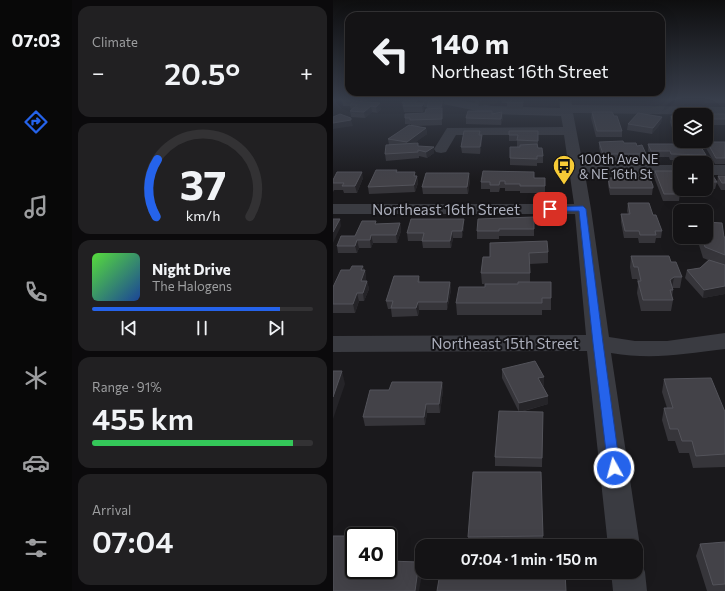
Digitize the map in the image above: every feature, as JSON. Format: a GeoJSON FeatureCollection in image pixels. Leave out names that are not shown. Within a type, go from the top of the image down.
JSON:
{"type":"FeatureCollection","features":[{"type":"Feature","properties":{"kind":"street"},"geometry":{"type":"LineString","coordinates":[[441,149],[452,131],[480,127]]}},
{"type":"Feature","properties":{"kind":"street"},"geometry":{"type":"LineString","coordinates":[[569,127],[583,209],[598,343],[623,539]]}},
{"type":"Feature","properties":{"kind":"street"},"geometry":{"type":"LineString","coordinates":[[577,169],[673,170]]}},
{"type":"Feature","properties":{"kind":"street"},"geometry":{"type":"LineString","coordinates":[[713,170],[725,170]]}},
{"type":"Feature","properties":{"kind":"street","name":"Northeast 16th Street"},"geometry":{"type":"LineString","coordinates":[[333,209],[583,209]]}},
{"type":"Feature","properties":{"kind":"street","name":"Northeast 15th Street"},"geometry":{"type":"LineString","coordinates":[[333,344],[598,343],[635,349],[667,348],[725,341]]}},
{"type":"Feature","properties":{"kind":"street"},"geometry":{"type":"LineString","coordinates":[[628,579],[630,591]]}},
{"type":"Feature","properties":{"kind":"building"},"geometry":{"type":"Polygon","coordinates":[[[407,127],[426,128],[407,142],[388,139],[407,127]]]}},
{"type":"Feature","properties":{"kind":"building"},"geometry":{"type":"Polygon","coordinates":[[[596,127],[621,127],[622,131],[597,131],[596,127]]]}},
{"type":"Feature","properties":{"kind":"building"},"geometry":{"type":"Polygon","coordinates":[[[464,131],[480,131],[479,135],[482,135],[480,147],[461,147],[464,131]]]}},
{"type":"Feature","properties":{"kind":"building"},"geometry":{"type":"Polygon","coordinates":[[[509,131],[538,131],[538,141],[517,140],[518,135],[509,135],[509,131]]]}},
{"type":"Feature","properties":{"kind":"building"},"geometry":{"type":"Polygon","coordinates":[[[623,141],[624,143],[636,143],[637,146],[642,145],[646,154],[603,154],[599,142],[623,141]]]}},
{"type":"Feature","properties":{"kind":"building"},"geometry":{"type":"Polygon","coordinates":[[[713,142],[725,142],[725,158],[716,158],[710,148],[713,148],[713,142]]]}},
{"type":"Feature","properties":{"kind":"building"},"geometry":{"type":"Polygon","coordinates":[[[418,143],[418,146],[434,147],[426,152],[418,150],[418,152],[385,154],[386,145],[418,143]]]}},
{"type":"Feature","properties":{"kind":"building"},"geometry":{"type":"Polygon","coordinates":[[[537,144],[538,148],[542,148],[543,156],[537,156],[537,159],[510,158],[510,147],[537,144]]]}},
{"type":"Feature","properties":{"kind":"building"},"geometry":{"type":"Polygon","coordinates":[[[648,144],[673,144],[673,148],[702,148],[706,155],[671,154],[670,151],[651,151],[648,144]]]}},
{"type":"Feature","properties":{"kind":"building"},"geometry":{"type":"Polygon","coordinates":[[[376,170],[415,172],[414,176],[417,176],[414,185],[368,187],[376,170]]]}},
{"type":"Feature","properties":{"kind":"building"},"geometry":{"type":"Polygon","coordinates":[[[483,171],[534,172],[534,178],[545,178],[545,186],[520,186],[520,184],[505,184],[505,181],[500,181],[499,185],[490,185],[490,182],[481,182],[483,171]]]}},
{"type":"Feature","properties":{"kind":"building"},"geometry":{"type":"Polygon","coordinates":[[[655,171],[673,171],[673,194],[664,194],[655,171]]]}},
{"type":"Feature","properties":{"kind":"building"},"geometry":{"type":"Polygon","coordinates":[[[337,172],[362,172],[355,186],[342,186],[344,183],[333,183],[337,172]]]}},
{"type":"Feature","properties":{"kind":"building"},"geometry":{"type":"Polygon","coordinates":[[[426,173],[469,173],[467,187],[422,187],[426,173]]]}},
{"type":"Feature","properties":{"kind":"building"},"geometry":{"type":"Polygon","coordinates":[[[631,176],[649,176],[653,188],[610,188],[608,178],[632,178],[631,176]]]}},
{"type":"Feature","properties":{"kind":"building"},"geometry":{"type":"Polygon","coordinates":[[[713,176],[717,182],[713,182],[713,176]]]}},
{"type":"Feature","properties":{"kind":"building"},"geometry":{"type":"Polygon","coordinates":[[[718,176],[725,176],[725,183],[722,183],[718,176]]]}},
{"type":"Feature","properties":{"kind":"building"},"geometry":{"type":"Polygon","coordinates":[[[628,203],[649,203],[653,215],[656,215],[662,231],[655,231],[656,235],[640,235],[639,231],[625,231],[621,214],[630,214],[628,203]]]}},
{"type":"Feature","properties":{"kind":"building"},"geometry":{"type":"Polygon","coordinates":[[[534,217],[534,229],[499,229],[499,231],[477,231],[478,219],[534,217]]]}},
{"type":"Feature","properties":{"kind":"building"},"geometry":{"type":"Polygon","coordinates":[[[333,219],[340,219],[333,232],[333,219]]]}},
{"type":"Feature","properties":{"kind":"building"},"geometry":{"type":"Polygon","coordinates":[[[411,219],[464,219],[462,231],[452,231],[450,241],[422,241],[424,233],[407,233],[411,219]]]}},
{"type":"Feature","properties":{"kind":"building"},"geometry":{"type":"Polygon","coordinates":[[[362,221],[376,221],[375,224],[400,223],[396,235],[371,235],[370,240],[357,240],[355,246],[337,246],[341,236],[355,236],[362,221]]]}},
{"type":"Feature","properties":{"kind":"building"},"geometry":{"type":"Polygon","coordinates":[[[713,222],[722,223],[725,237],[725,255],[705,247],[704,244],[713,244],[713,222]]]}},
{"type":"Feature","properties":{"kind":"building"},"geometry":{"type":"Polygon","coordinates":[[[547,241],[548,252],[529,253],[530,273],[481,273],[483,257],[490,257],[490,243],[547,241]]]}},
{"type":"Feature","properties":{"kind":"building"},"geometry":{"type":"Polygon","coordinates":[[[631,256],[669,256],[671,262],[676,262],[682,277],[674,277],[670,280],[673,290],[670,290],[673,300],[643,300],[638,281],[641,281],[638,267],[634,267],[631,256]]]}},
{"type":"Feature","properties":{"kind":"building"},"geometry":{"type":"Polygon","coordinates":[[[709,260],[725,265],[725,286],[704,290],[687,270],[700,268],[709,260]]]}},
{"type":"Feature","properties":{"kind":"building"},"geometry":{"type":"Polygon","coordinates":[[[352,266],[363,266],[361,270],[365,270],[361,281],[367,281],[363,293],[357,293],[353,304],[333,304],[333,287],[341,270],[350,270],[352,266]]]}},
{"type":"Feature","properties":{"kind":"building"},"geometry":{"type":"Polygon","coordinates":[[[394,276],[419,276],[418,282],[450,282],[447,302],[418,302],[416,308],[391,308],[393,301],[386,301],[394,276]]]}},
{"type":"Feature","properties":{"kind":"building"},"geometry":{"type":"Polygon","coordinates":[[[518,282],[551,282],[551,298],[542,298],[542,303],[456,303],[459,287],[485,287],[485,284],[518,284],[518,282]]]}},
{"type":"Feature","properties":{"kind":"building"},"geometry":{"type":"Polygon","coordinates":[[[535,361],[544,377],[538,378],[548,396],[519,403],[502,369],[535,361]]]}},
{"type":"Feature","properties":{"kind":"building"},"geometry":{"type":"Polygon","coordinates":[[[333,371],[342,371],[333,397],[333,371]]]}},
{"type":"Feature","properties":{"kind":"building"},"geometry":{"type":"Polygon","coordinates":[[[711,378],[725,412],[725,454],[696,456],[692,441],[682,441],[678,429],[670,429],[664,408],[673,408],[664,379],[711,378]]]}},
{"type":"Feature","properties":{"kind":"building"},"geometry":{"type":"Polygon","coordinates":[[[392,382],[442,382],[439,404],[426,404],[424,417],[363,417],[370,390],[389,390],[392,382]]]}},
{"type":"Feature","properties":{"kind":"building"},"geometry":{"type":"Polygon","coordinates":[[[499,411],[543,412],[542,458],[495,457],[499,411]]]}},
{"type":"Feature","properties":{"kind":"building"},"geometry":{"type":"Polygon","coordinates":[[[473,472],[541,472],[543,536],[468,537],[473,472]]]}},
{"type":"Feature","properties":{"kind":"building"},"geometry":{"type":"Polygon","coordinates":[[[333,536],[345,536],[345,579],[397,579],[397,561],[415,562],[415,579],[417,579],[415,591],[333,591],[333,536]]]}},
{"type":"Feature","properties":{"kind":"building"},"geometry":{"type":"Polygon","coordinates":[[[725,542],[725,584],[713,585],[700,544],[725,542]]]}},
{"type":"Feature","properties":{"kind":"building"},"geometry":{"type":"Polygon","coordinates":[[[439,579],[565,579],[566,591],[437,591],[439,579]]]}},
{"type":"Feature","properties":{"kind":"place","name":"100th Ave NE & NE 16th St"},"geometry":{"type":"Point","coordinates":[564,186]}},
{"type":"Feature","properties":{"kind":"route"},"geometry":{"type":"LineString","coordinates":[[550,209],[583,209],[614,468]]}}]}
